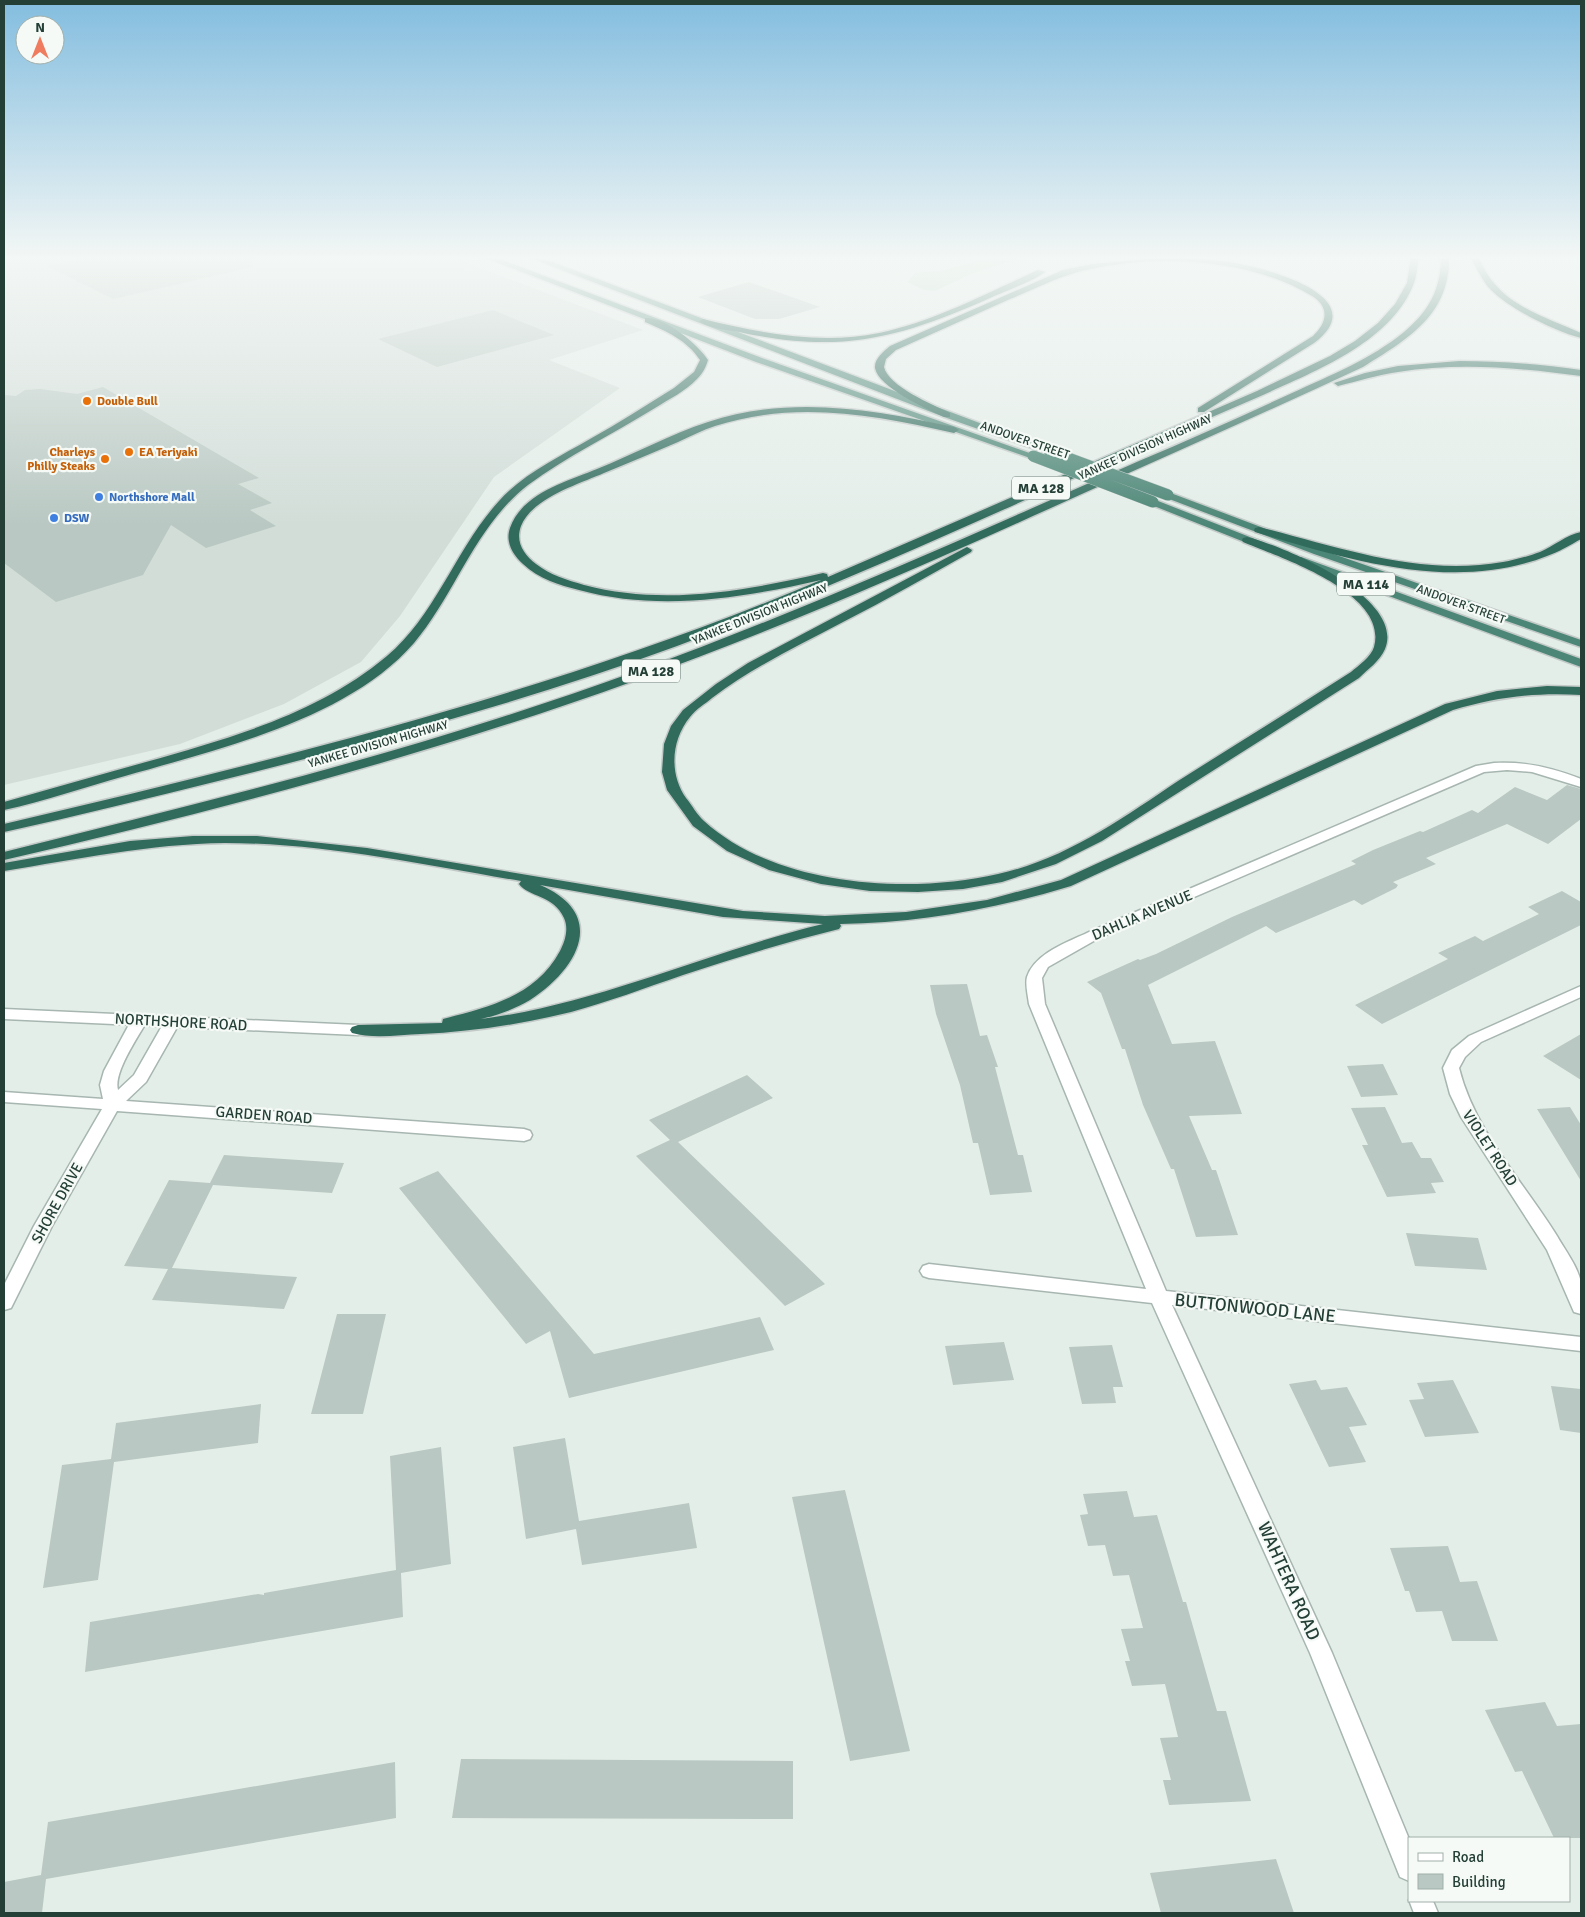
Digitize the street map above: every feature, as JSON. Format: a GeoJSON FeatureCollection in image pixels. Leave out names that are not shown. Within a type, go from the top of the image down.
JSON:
{"type":"FeatureCollection","features":[{"type":"Feature","properties":{"kind":"highway"},"geometry":{"type":"LineString","coordinates":[[4,806],[232,740],[302,714],[356,685],[393,657],[420,628],[481,529],[505,501],[557,462],[693,379],[704,360],[695,346]]}},
{"type":"Feature","properties":{"kind":"highway","name":"ANDOVER STREET"},"geometry":{"type":"LineString","coordinates":[[722,346],[954,430],[1033,456],[1247,540],[1581,663]]}},
{"type":"Feature","properties":{"kind":"highway","name":"ANDOVER STREET"},"geometry":{"type":"LineString","coordinates":[[769,346],[947,415],[1259,530],[1581,644]]}},
{"type":"Feature","properties":{"kind":"highway"},"geometry":{"type":"LineString","coordinates":[[896,346],[884,355],[880,363],[880,371],[887,379],[921,402],[947,415]]}},
{"type":"Feature","properties":{"kind":"highway"},"geometry":{"type":"LineString","coordinates":[[1158,436],[1302,346]]}},
{"type":"Feature","properties":{"kind":"highway","name":"YANKEE DIVISION HIGHWAY"},"geometry":{"type":"LineString","coordinates":[[4,828],[328,750],[510,698],[668,645],[796,595],[923,540],[1300,374],[1351,346]]}},
{"type":"Feature","properties":{"kind":"highway","name":"YANKEE DIVISION HIGHWAY"},"geometry":{"type":"LineString","coordinates":[[4,856],[303,780],[407,750],[570,699],[722,645],[820,606],[1029,514],[1360,365],[1391,346]]}},
{"type":"Feature","properties":{"kind":"highway"},"geometry":{"type":"LineString","coordinates":[[1270,406],[1366,375],[1428,365],[1471,363],[1516,364],[1581,373]]}},
{"type":"Feature","properties":{"kind":"highway"},"geometry":{"type":"LineString","coordinates":[[923,540],[858,564],[792,583],[734,594],[669,598],[610,594],[581,588],[539,572],[526,562],[514,541],[513,532],[518,520],[527,510],[555,491],[711,424],[735,417],[788,409],[843,409],[883,414],[954,430]]}},
{"type":"Feature","properties":{"kind":"highway"},"geometry":{"type":"LineString","coordinates":[[1029,514],[870,604],[750,666],[720,685],[682,718],[672,737],[667,759],[668,778],[680,804],[700,827],[728,847],[766,864],[801,876],[879,888],[956,886],[999,879],[1066,856],[1128,820],[1355,675],[1370,662],[1380,647],[1382,634],[1377,619],[1370,606],[1359,595],[1317,570],[1247,540]]}},
{"type":"Feature","properties":{"kind":"highway"},"geometry":{"type":"LineString","coordinates":[[1259,530],[1365,559],[1414,566],[1458,569],[1518,563],[1550,552],[1581,535]]}},
{"type":"Feature","properties":{"kind":"highway"},"geometry":{"type":"LineString","coordinates":[[4,867],[65,855],[146,843],[186,840],[255,840],[322,846],[491,872],[743,915],[822,920],[870,919],[954,911],[1026,896],[1066,883],[1129,856],[1449,707],[1480,698],[1512,692],[1581,691]]}},
{"type":"Feature","properties":{"kind":"highway"},"geometry":{"type":"LineString","coordinates":[[358,1030],[430,1025],[456,1021],[486,1012],[516,1002],[540,986],[557,968],[568,951],[575,934],[571,916],[558,900],[533,887],[491,872]]}},
{"type":"Feature","properties":{"kind":"highway"},"geometry":{"type":"LineString","coordinates":[[358,1030],[420,1031],[472,1027],[516,1020],[560,1010],[798,934],[870,919]]}},
{"type":"Feature","properties":{"kind":"street","name":"DAHLIA AVENUE"},"geometry":{"type":"LineString","coordinates":[[1159,1297],[1037,1004],[1034,978],[1042,964],[1094,935],[1481,769],[1500,765],[1517,766],[1537,769],[1581,783]]}},
{"type":"Feature","properties":{"kind":"street","name":"VIOLET ROAD"},"geometry":{"type":"LineString","coordinates":[[1581,991],[1476,1039],[1458,1054],[1450,1068],[1454,1084],[1474,1126],[1549,1237],[1571,1278],[1581,1308]]}},
{"type":"Feature","properties":{"kind":"street","name":"NORTHSHORE ROAD"},"geometry":{"type":"LineString","coordinates":[[4,1014],[358,1030]]}},
{"type":"Feature","properties":{"kind":"street"},"geometry":{"type":"LineString","coordinates":[[112,1104],[108,1085],[112,1071],[139,1021]]}},
{"type":"Feature","properties":{"kind":"street","name":"SHORE DRIVE"},"geometry":{"type":"LineString","coordinates":[[4,1303],[43,1226],[112,1104],[140,1078],[172,1022]]}},
{"type":"Feature","properties":{"kind":"street","name":"GARDEN ROAD"},"geometry":{"type":"LineString","coordinates":[[4,1097],[524,1135]]}},
{"type":"Feature","properties":{"kind":"street","name":"BUTTONWOOD LANE"},"geometry":{"type":"LineString","coordinates":[[929,1271],[1581,1344]]}},
{"type":"Feature","properties":{"kind":"street","name":"WAHTERA ROAD"},"geometry":{"type":"LineString","coordinates":[[1159,1297],[1321,1653],[1408,1867]]}},
{"type":"Feature","properties":{"kind":"shaded area","name":"Northshore Mall"},"geometry":{"type":"Polygon","coordinates":[[[4,346],[591,346],[549,360],[620,388],[494,477],[400,616],[361,662],[284,704],[180,744],[4,785],[4,346]]]}},
{"type":"Feature","properties":{"kind":"building"},"geometry":{"type":"Polygon","coordinates":[[[394,346],[512,346],[437,367],[394,346]]]}},
{"type":"Feature","properties":{"kind":"building","name":"Northshore Mall"},"geometry":{"type":"Polygon","coordinates":[[[103,387],[259,478],[238,484],[272,503],[250,510],[276,526],[206,548],[171,525],[143,575],[56,602],[4,563],[4,395],[16,396],[25,390],[40,389],[77,394],[103,387]]]}},
{"type":"Feature","properties":{"kind":"building"},"geometry":{"type":"Polygon","coordinates":[[[1567,785],[1581,789],[1581,819],[1548,844],[1507,824],[1426,858],[1436,864],[1393,882],[1398,885],[1396,888],[1362,905],[1354,900],[1276,933],[1266,926],[1148,985],[1172,1044],[1215,1041],[1242,1114],[1189,1116],[1212,1170],[1216,1170],[1238,1235],[1196,1237],[1174,1169],[1171,1169],[1143,1105],[1125,1049],[1122,1049],[1101,993],[1087,982],[1138,959],[1156,954],[1232,917],[1356,864],[1351,861],[1373,850],[1420,831],[1423,832],[1472,810],[1478,813],[1515,787],[1547,800],[1567,785]]]}},
{"type":"Feature","properties":{"kind":"building"},"geometry":{"type":"Polygon","coordinates":[[[1562,891],[1581,902],[1581,925],[1382,1024],[1355,1005],[1448,959],[1438,953],[1475,936],[1483,941],[1539,914],[1528,907],[1562,891]]]}},
{"type":"Feature","properties":{"kind":"building"},"geometry":{"type":"Polygon","coordinates":[[[967,984],[980,1036],[987,1035],[998,1067],[995,1067],[1018,1155],[1023,1155],[1032,1192],[990,1195],[978,1143],[973,1143],[960,1085],[936,1014],[930,985],[967,984]]]}},
{"type":"Feature","properties":{"kind":"building"},"geometry":{"type":"Polygon","coordinates":[[[1581,1034],[1581,1080],[1543,1056],[1581,1034]]]}},
{"type":"Feature","properties":{"kind":"building"},"geometry":{"type":"Polygon","coordinates":[[[1383,1064],[1398,1095],[1361,1097],[1347,1066],[1383,1064]]]}},
{"type":"Feature","properties":{"kind":"building"},"geometry":{"type":"Polygon","coordinates":[[[747,1075],[773,1098],[678,1142],[825,1284],[785,1306],[636,1156],[670,1140],[649,1120],[747,1075]]]}},
{"type":"Feature","properties":{"kind":"building"},"geometry":{"type":"Polygon","coordinates":[[[1385,1107],[1402,1143],[1412,1142],[1421,1158],[1431,1158],[1444,1182],[1431,1183],[1436,1193],[1387,1197],[1362,1145],[1368,1145],[1351,1108],[1385,1107]]]}},
{"type":"Feature","properties":{"kind":"building"},"geometry":{"type":"Polygon","coordinates":[[[1570,1107],[1581,1125],[1581,1181],[1537,1109],[1570,1107]]]}},
{"type":"Feature","properties":{"kind":"building"},"geometry":{"type":"Polygon","coordinates":[[[224,1155],[344,1163],[332,1193],[213,1185],[172,1268],[297,1277],[284,1309],[152,1300],[168,1269],[124,1266],[169,1180],[210,1183],[224,1155]]]}},
{"type":"Feature","properties":{"kind":"building"},"geometry":{"type":"Polygon","coordinates":[[[438,1171],[594,1354],[760,1317],[774,1350],[569,1398],[550,1331],[526,1344],[399,1188],[438,1171]]]}},
{"type":"Feature","properties":{"kind":"building"},"geometry":{"type":"Polygon","coordinates":[[[1406,1233],[1478,1238],[1487,1270],[1415,1266],[1406,1233]]]}},
{"type":"Feature","properties":{"kind":"building"},"geometry":{"type":"Polygon","coordinates":[[[337,1314],[386,1314],[363,1414],[311,1414],[337,1314]]]}},
{"type":"Feature","properties":{"kind":"building"},"geometry":{"type":"Polygon","coordinates":[[[1004,1342],[1014,1380],[953,1385],[945,1346],[1004,1342]]]}},
{"type":"Feature","properties":{"kind":"building"},"geometry":{"type":"Polygon","coordinates":[[[1112,1345],[1123,1387],[1113,1387],[1116,1403],[1082,1404],[1069,1347],[1112,1345]]]}},
{"type":"Feature","properties":{"kind":"building"},"geometry":{"type":"Polygon","coordinates":[[[1316,1380],[1321,1390],[1347,1387],[1367,1425],[1349,1427],[1366,1462],[1329,1467],[1289,1384],[1316,1380]]]}},
{"type":"Feature","properties":{"kind":"building"},"geometry":{"type":"Polygon","coordinates":[[[1453,1380],[1479,1433],[1425,1437],[1409,1400],[1424,1399],[1417,1383],[1453,1380]]]}},
{"type":"Feature","properties":{"kind":"building"},"geometry":{"type":"Polygon","coordinates":[[[1551,1386],[1581,1389],[1581,1433],[1560,1430],[1551,1386]]]}},
{"type":"Feature","properties":{"kind":"building"},"geometry":{"type":"Polygon","coordinates":[[[261,1404],[258,1443],[114,1462],[98,1580],[43,1588],[62,1465],[111,1459],[116,1423],[261,1404]]]}},
{"type":"Feature","properties":{"kind":"building"},"geometry":{"type":"Polygon","coordinates":[[[565,1438],[579,1521],[689,1503],[697,1548],[582,1565],[576,1529],[526,1539],[513,1447],[565,1438]]]}},
{"type":"Feature","properties":{"kind":"building"},"geometry":{"type":"Polygon","coordinates":[[[441,1447],[451,1564],[401,1573],[403,1617],[85,1672],[90,1622],[258,1594],[264,1595],[264,1593],[396,1570],[390,1456],[441,1447]]]}},
{"type":"Feature","properties":{"kind":"building"},"geometry":{"type":"Polygon","coordinates":[[[845,1490],[910,1751],[850,1761],[792,1497],[845,1490]]]}},
{"type":"Feature","properties":{"kind":"building"},"geometry":{"type":"Polygon","coordinates":[[[1127,1491],[1134,1517],[1157,1515],[1183,1602],[1186,1602],[1217,1711],[1226,1711],[1251,1801],[1169,1805],[1163,1780],[1171,1780],[1160,1738],[1178,1737],[1165,1684],[1132,1686],[1125,1661],[1130,1661],[1121,1629],[1143,1628],[1129,1575],[1113,1576],[1105,1545],[1088,1546],[1080,1515],[1088,1514],[1083,1494],[1127,1491]]]}},
{"type":"Feature","properties":{"kind":"building"},"geometry":{"type":"Polygon","coordinates":[[[1448,1546],[1460,1582],[1477,1581],[1498,1641],[1452,1641],[1442,1611],[1416,1612],[1409,1591],[1405,1591],[1390,1548],[1448,1546]]]}},
{"type":"Feature","properties":{"kind":"building"},"geometry":{"type":"Polygon","coordinates":[[[1545,1702],[1557,1726],[1581,1724],[1581,1838],[1554,1837],[1522,1771],[1515,1772],[1485,1710],[1545,1702]]]}},
{"type":"Feature","properties":{"kind":"building"},"geometry":{"type":"Polygon","coordinates":[[[461,1759],[793,1761],[793,1819],[452,1818],[461,1759]]]}},
{"type":"Feature","properties":{"kind":"building"},"geometry":{"type":"Polygon","coordinates":[[[395,1762],[396,1818],[46,1879],[42,1913],[4,1913],[4,1882],[41,1875],[48,1822],[395,1762]]]}},
{"type":"Feature","properties":{"kind":"building"},"geometry":{"type":"Polygon","coordinates":[[[1276,1859],[1294,1913],[1161,1913],[1150,1873],[1276,1859]]]}},
{"type":"Feature","properties":{"kind":"place","name":"Double Bull"},"geometry":{"type":"Point","coordinates":[87,401]}},
{"type":"Feature","properties":{"kind":"place","name":"EA Teriyaki"},"geometry":{"type":"Point","coordinates":[129,452]}},
{"type":"Feature","properties":{"kind":"place","name":"Charleys Philly Steaks"},"geometry":{"type":"Point","coordinates":[105,459]}},
{"type":"Feature","properties":{"kind":"place","name":"Northshore Mall"},"geometry":{"type":"Point","coordinates":[99,497]}},
{"type":"Feature","properties":{"kind":"place","name":"DSW"},"geometry":{"type":"Point","coordinates":[54,518]}}]}
